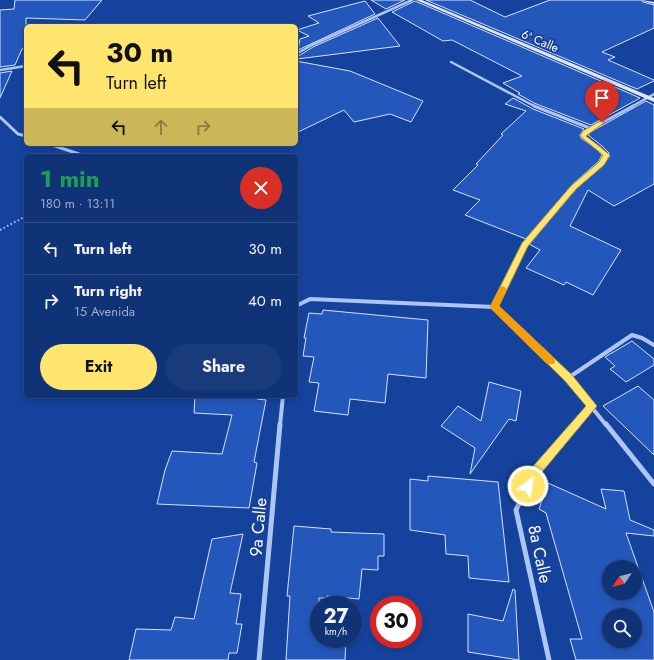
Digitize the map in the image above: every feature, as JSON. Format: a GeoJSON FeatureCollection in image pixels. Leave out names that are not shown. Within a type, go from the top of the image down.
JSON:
{"type":"FeatureCollection","features":[{"type":"Feature","properties":{"kind":"main road","name":"6ª Calle"},"geometry":{"type":"LineString","coordinates":[[418,0],[654,100]]}},
{"type":"Feature","properties":{"kind":"main road"},"geometry":{"type":"LineString","coordinates":[[644,0],[654,3]]}},
{"type":"Feature","properties":{"kind":"street"},"geometry":{"type":"LineString","coordinates":[[298,53],[312,45],[412,0]]}},
{"type":"Feature","properties":{"kind":"street"},"geometry":{"type":"LineString","coordinates":[[451,62],[539,108],[592,129]]}},
{"type":"Feature","properties":{"kind":"street"},"geometry":{"type":"LineString","coordinates":[[0,70],[24,66]]}},
{"type":"Feature","properties":{"kind":"street"},"geometry":{"type":"LineString","coordinates":[[494,307],[524,245],[574,187],[601,163],[606,155],[583,136],[585,132],[654,94]]}},
{"type":"Feature","properties":{"kind":"street"},"geometry":{"type":"LineString","coordinates":[[0,117],[18,134],[24,136]]}},
{"type":"Feature","properties":{"kind":"street"},"geometry":{"type":"LineString","coordinates":[[55,146],[79,154]]}},
{"type":"Feature","properties":{"kind":"street"},"geometry":{"type":"LineString","coordinates":[[298,305],[310,299],[494,307],[568,378],[654,484]]}},
{"type":"Feature","properties":{"kind":"street"},"geometry":{"type":"LineString","coordinates":[[568,378],[632,335],[642,338],[654,345]]}},
{"type":"Feature","properties":{"kind":"street","name":"9a Calle"},"geometry":{"type":"LineString","coordinates":[[260,660],[283,398]]}},
{"type":"Feature","properties":{"kind":"street","name":"8a Calle"},"geometry":{"type":"LineString","coordinates":[[549,660],[516,510],[533,474],[592,406]]}},
{"type":"Feature","properties":{"kind":"path"},"geometry":{"type":"LineString","coordinates":[[0,230],[24,217]]}},
{"type":"Feature","properties":{"kind":"building"},"geometry":{"type":"Polygon","coordinates":[[[15,0],[102,0],[85,20],[26,18],[26,24],[24,24],[24,48],[22,49],[15,65],[0,67],[0,10],[14,9],[15,0]]]}},
{"type":"Feature","properties":{"kind":"building"},"geometry":{"type":"Polygon","coordinates":[[[371,0],[405,0],[386,9],[371,0]]]}},
{"type":"Feature","properties":{"kind":"building"},"geometry":{"type":"Polygon","coordinates":[[[426,0],[470,0],[505,17],[550,0],[641,0],[654,5],[654,28],[602,52],[615,57],[608,60],[654,81],[637,89],[426,0]]]}},
{"type":"Feature","properties":{"kind":"building"},"geometry":{"type":"Polygon","coordinates":[[[365,1],[375,14],[298,50],[300,39],[309,36],[298,30],[319,23],[308,16],[365,1]]]}},
{"type":"Feature","properties":{"kind":"building"},"geometry":{"type":"Polygon","coordinates":[[[415,1],[640,98],[591,125],[534,103],[503,83],[522,76],[452,40],[443,41],[392,12],[415,1]]]}},
{"type":"Feature","properties":{"kind":"building"},"geometry":{"type":"Polygon","coordinates":[[[378,18],[400,46],[298,59],[298,56],[313,47],[378,18]]]}},
{"type":"Feature","properties":{"kind":"building"},"geometry":{"type":"Polygon","coordinates":[[[298,61],[350,71],[423,101],[411,122],[390,114],[354,122],[344,110],[298,132],[298,61]]]}},
{"type":"Feature","properties":{"kind":"building"},"geometry":{"type":"Polygon","coordinates":[[[12,71],[0,98],[0,73],[12,71]]]}},
{"type":"Feature","properties":{"kind":"building"},"geometry":{"type":"Polygon","coordinates":[[[513,98],[533,109],[584,129],[580,135],[581,138],[598,150],[602,155],[599,161],[572,185],[526,239],[465,215],[480,200],[453,190],[478,165],[476,164],[503,135],[501,134],[526,111],[505,104],[513,98]]]}},
{"type":"Feature","properties":{"kind":"building"},"geometry":{"type":"Polygon","coordinates":[[[646,101],[654,105],[654,184],[614,206],[588,190],[570,226],[621,250],[593,295],[566,282],[564,285],[526,268],[540,250],[529,244],[576,189],[603,165],[609,157],[609,153],[587,134],[646,101]]]}},
{"type":"Feature","properties":{"kind":"building"},"geometry":{"type":"Polygon","coordinates":[[[323,310],[428,320],[426,378],[388,374],[385,403],[350,399],[348,415],[314,411],[319,383],[309,382],[314,357],[303,356],[306,338],[304,338],[309,313],[322,314],[323,310]]]}},
{"type":"Feature","properties":{"kind":"building"},"geometry":{"type":"Polygon","coordinates":[[[632,341],[654,359],[654,365],[626,382],[610,369],[615,366],[605,357],[632,341]]]}},
{"type":"Feature","properties":{"kind":"building"},"geometry":{"type":"Polygon","coordinates":[[[489,382],[521,391],[516,421],[509,419],[470,474],[475,448],[441,426],[458,406],[481,421],[489,382]]]}},
{"type":"Feature","properties":{"kind":"building"},"geometry":{"type":"Polygon","coordinates":[[[638,386],[654,400],[654,455],[603,406],[638,386]]]}},
{"type":"Feature","properties":{"kind":"building"},"geometry":{"type":"Polygon","coordinates":[[[195,398],[257,398],[266,400],[254,462],[257,463],[249,508],[157,504],[165,470],[172,451],[222,454],[232,415],[194,413],[195,398]]]}},
{"type":"Feature","properties":{"kind":"building"},"geometry":{"type":"Polygon","coordinates":[[[428,476],[498,482],[509,582],[469,578],[468,556],[446,554],[445,535],[410,530],[410,479],[428,481],[428,476]]]}},
{"type":"Feature","properties":{"kind":"building"},"geometry":{"type":"Polygon","coordinates":[[[548,483],[606,509],[601,489],[624,491],[630,520],[654,530],[654,536],[626,533],[636,560],[602,560],[602,600],[642,600],[642,578],[654,612],[654,660],[576,660],[570,639],[582,639],[546,513],[539,509],[548,483]]]}},
{"type":"Feature","properties":{"kind":"building"},"geometry":{"type":"Polygon","coordinates":[[[294,526],[331,529],[331,532],[384,534],[384,556],[378,556],[378,570],[362,569],[359,596],[310,596],[310,648],[346,648],[345,660],[286,660],[290,596],[287,596],[294,526]]]}},
{"type":"Feature","properties":{"kind":"building"},"geometry":{"type":"Polygon","coordinates":[[[243,534],[230,593],[241,594],[236,624],[242,624],[237,653],[229,653],[228,660],[129,660],[136,629],[171,630],[175,617],[194,619],[212,539],[243,534]]]}},
{"type":"Feature","properties":{"kind":"building"},"geometry":{"type":"Polygon","coordinates":[[[513,589],[515,590],[519,660],[468,652],[468,614],[503,621],[513,589]]]}},
{"type":"Feature","properties":{"kind":"slow traffic"},"geometry":{"type":"LineString","coordinates":[[503,289],[494,307],[551,361]]}},
{"type":"Feature","properties":{"kind":"route"},"geometry":{"type":"LineString","coordinates":[[528,486],[533,474],[592,406],[568,378],[494,307],[524,245],[574,187],[601,163],[606,155],[600,148],[583,136],[585,132],[602,122]]}}]}
